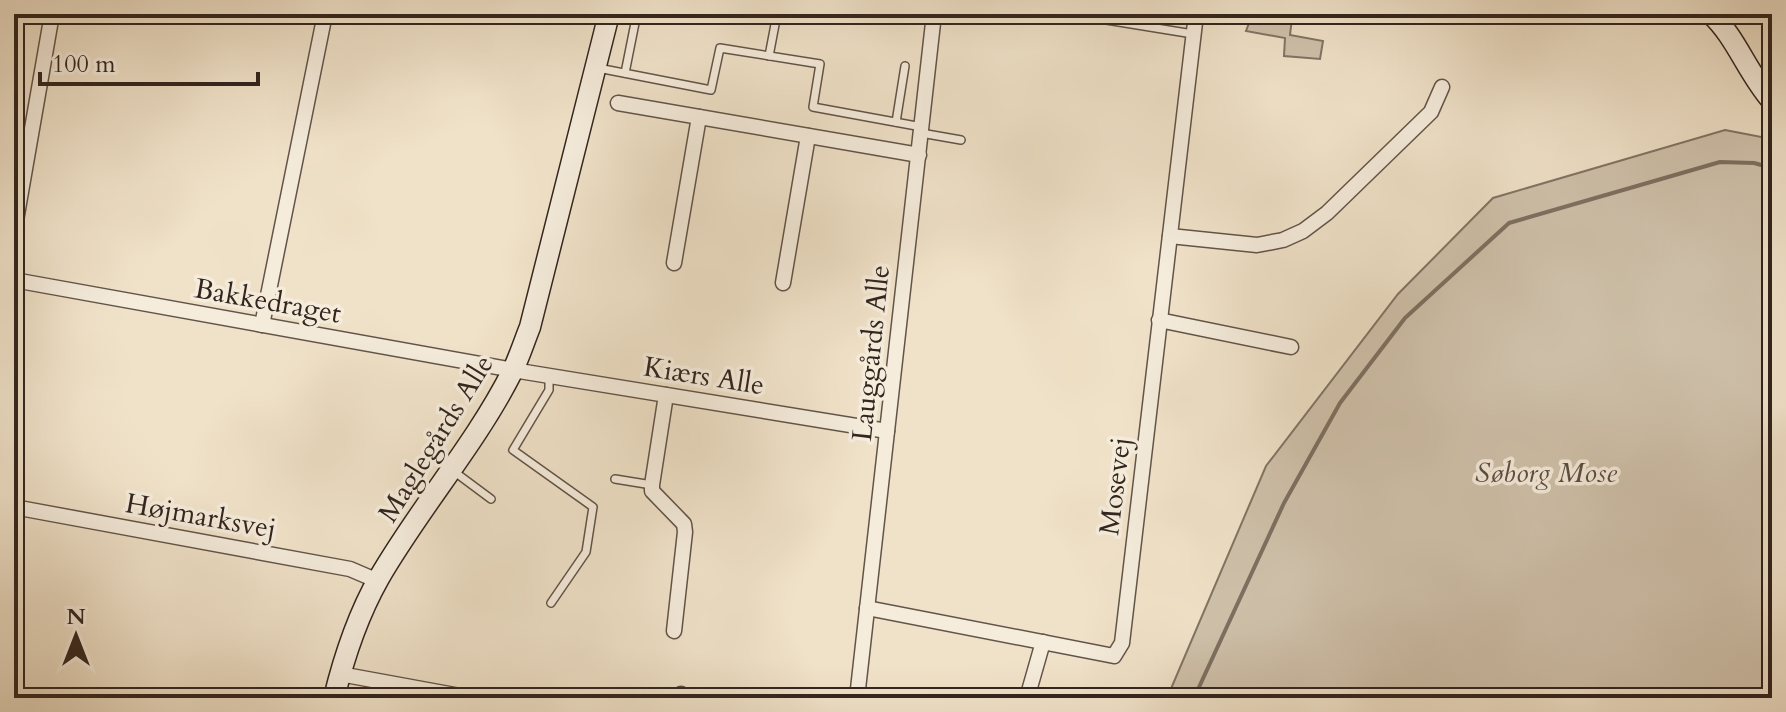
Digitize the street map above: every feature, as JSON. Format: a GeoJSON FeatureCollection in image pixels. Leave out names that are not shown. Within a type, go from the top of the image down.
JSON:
{"type":"FeatureCollection","features":[{"type":"Feature","properties":{"kind":"street"},"geometry":{"type":"LineString","coordinates":[[14,232],[52,14]]}},
{"type":"Feature","properties":{"kind":"street"},"geometry":{"type":"LineString","coordinates":[[262,325],[325,14]]}},
{"type":"Feature","properties":{"kind":"street","name":"Maglegårds Alle"},"geometry":{"type":"LineString","coordinates":[[334,698],[357,626],[378,581],[485,420],[513,370],[530,327],[609,14]]}},
{"type":"Feature","properties":{"kind":"street","name":"Lauggårds Alle"},"geometry":{"type":"LineString","coordinates":[[857,698],[934,14]]}},
{"type":"Feature","properties":{"kind":"street","name":"Mosevej"},"geometry":{"type":"LineString","coordinates":[[1043,642],[1114,656],[1122,643],[1196,14]]}},
{"type":"Feature","properties":{"kind":"street"},"geometry":{"type":"LineString","coordinates":[[1711,14],[1729,35],[1755,82],[1772,101]]}},
{"type":"Feature","properties":{"kind":"street"},"geometry":{"type":"LineString","coordinates":[[1170,236],[1257,245],[1283,240],[1303,231],[1327,213],[1431,112],[1442,87]]}},
{"type":"Feature","properties":{"kind":"street"},"geometry":{"type":"LineString","coordinates":[[618,103],[919,155]]}},
{"type":"Feature","properties":{"kind":"street"},"geometry":{"type":"LineString","coordinates":[[674,263],[699,117]]}},
{"type":"Feature","properties":{"kind":"street"},"geometry":{"type":"LineString","coordinates":[[783,283],[808,136]]}},
{"type":"Feature","properties":{"kind":"street","name":"Bakkedraget"},"geometry":{"type":"LineString","coordinates":[[14,280],[513,370]]}},
{"type":"Feature","properties":{"kind":"street"},"geometry":{"type":"LineString","coordinates":[[1159,320],[1291,347]]}},
{"type":"Feature","properties":{"kind":"street","name":"Kiærs Alle"},"geometry":{"type":"LineString","coordinates":[[513,370],[887,431]]}},
{"type":"Feature","properties":{"kind":"street"},"geometry":{"type":"LineString","coordinates":[[666,395],[652,491],[684,524],[674,631]]}},
{"type":"Feature","properties":{"kind":"street","name":"Højmarksvej"},"geometry":{"type":"LineString","coordinates":[[14,507],[350,569],[378,581]]}},
{"type":"Feature","properties":{"kind":"street"},"geometry":{"type":"LineString","coordinates":[[867,608],[1043,642],[1027,698]]}},
{"type":"Feature","properties":{"kind":"street"},"geometry":{"type":"LineString","coordinates":[[340,674],[471,698]]}},
{"type":"Feature","properties":{"kind":"lane"},"geometry":{"type":"LineString","coordinates":[[769,56],[777,14]]}},
{"type":"Feature","properties":{"kind":"lane"},"geometry":{"type":"LineString","coordinates":[[1391,14],[1412,14]]}},
{"type":"Feature","properties":{"kind":"lane"},"geometry":{"type":"LineString","coordinates":[[1088,17],[1193,34]]}},
{"type":"Feature","properties":{"kind":"lane"},"geometry":{"type":"LineString","coordinates":[[625,73],[636,18]]}},
{"type":"Feature","properties":{"kind":"lane"},"geometry":{"type":"LineString","coordinates":[[595,67],[711,90],[720,48],[820,64],[813,107],[896,122],[961,140]]}},
{"type":"Feature","properties":{"kind":"lane"},"geometry":{"type":"LineString","coordinates":[[896,122],[905,66]]}},
{"type":"Feature","properties":{"kind":"lane"},"geometry":{"type":"LineString","coordinates":[[549,376],[549,390],[513,450],[593,507],[586,552],[551,603]]}},
{"type":"Feature","properties":{"kind":"lane"},"geometry":{"type":"LineString","coordinates":[[451,469],[491,499]]}},
{"type":"Feature","properties":{"kind":"lane"},"geometry":{"type":"LineString","coordinates":[[615,479],[652,485]]}},
{"type":"Feature","properties":{"kind":"green space"},"geometry":{"type":"Polygon","coordinates":[[[1251,18],[1292,18],[1290,35],[1323,41],[1320,59],[1284,56],[1285,38],[1246,31],[1251,18]]]}},
{"type":"Feature","properties":{"kind":"green space","name":"Søborg Mose"},"geometry":{"type":"Polygon","coordinates":[[[1725,130],[1772,139],[1772,698],[1167,698],[1266,466],[1398,294],[1493,198],[1725,130]]]}},
{"type":"Feature","properties":{"kind":"waterway"},"geometry":{"type":"LineString","coordinates":[[1194,698],[1284,503],[1340,403],[1405,318],[1509,223],[1720,162],[1754,163],[1772,168]]}}]}
